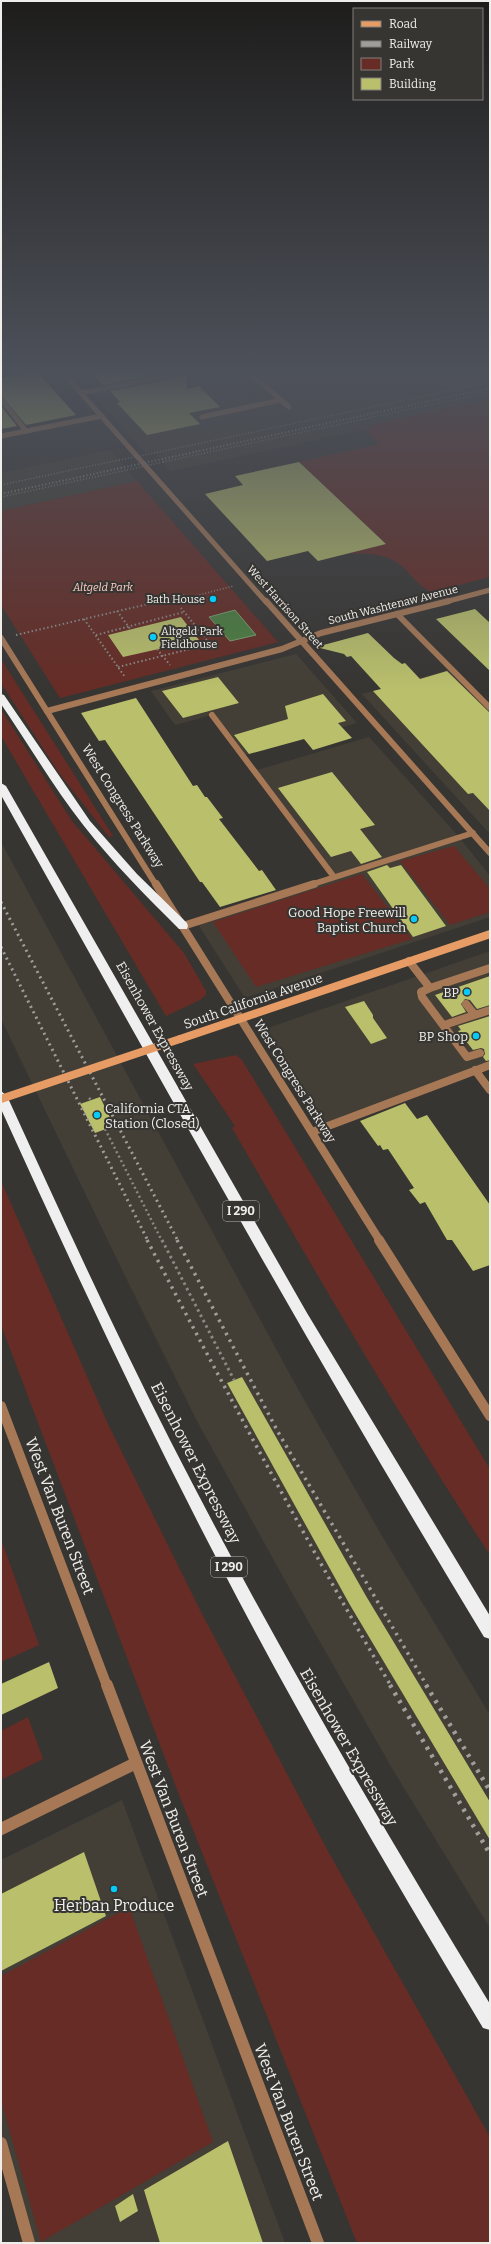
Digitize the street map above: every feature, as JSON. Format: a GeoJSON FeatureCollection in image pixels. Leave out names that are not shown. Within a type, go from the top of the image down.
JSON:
{"type":"FeatureCollection","features":[{"type":"Feature","properties":{"kind":"highway"},"geometry":{"type":"LineString","coordinates":[[1,697],[57,783],[88,824],[141,885],[183,926]]}},
{"type":"Feature","properties":{"kind":"highway","name":"Eisenhower Expressway"},"geometry":{"type":"LineString","coordinates":[[1,786],[312,1338],[422,1522],[490,1631]]}},
{"type":"Feature","properties":{"kind":"highway","name":"Eisenhower Expressway"},"geometry":{"type":"LineString","coordinates":[[1,1096],[103,1319],[191,1496],[292,1685],[490,2021]]}},
{"type":"Feature","properties":{"kind":"main road","name":"South California Avenue"},"geometry":{"type":"LineString","coordinates":[[1,1099],[490,934]]}},
{"type":"Feature","properties":{"kind":"street","name":"West Harrison Street"},"geometry":{"type":"LineString","coordinates":[[159,480],[490,853]]}},
{"type":"Feature","properties":{"kind":"street","name":"South Washtenaw Avenue"},"geometry":{"type":"LineString","coordinates":[[47,711],[303,642],[321,633],[490,590]]}},
{"type":"Feature","properties":{"kind":"street"},"geometry":{"type":"LineString","coordinates":[[397,614],[490,708]]}},
{"type":"Feature","properties":{"kind":"street","name":"West Congress Parkway"},"geometry":{"type":"LineString","coordinates":[[1,638],[490,1416]]}},
{"type":"Feature","properties":{"kind":"street"},"geometry":{"type":"LineString","coordinates":[[212,715],[334,877]]}},
{"type":"Feature","properties":{"kind":"street"},"geometry":{"type":"LineString","coordinates":[[183,926],[472,833]]}},
{"type":"Feature","properties":{"kind":"street"},"geometry":{"type":"LineString","coordinates":[[409,961],[430,988]]}},
{"type":"Feature","properties":{"kind":"street"},"geometry":{"type":"LineString","coordinates":[[480,1053],[467,1057],[422,997],[421,992],[430,988],[452,985],[490,968]]}},
{"type":"Feature","properties":{"kind":"street"},"geometry":{"type":"LineString","coordinates":[[476,973],[481,979]]}},
{"type":"Feature","properties":{"kind":"street"},"geometry":{"type":"LineString","coordinates":[[466,1004],[474,1015]]}},
{"type":"Feature","properties":{"kind":"street"},"geometry":{"type":"LineString","coordinates":[[444,1026],[490,1010]]}},
{"type":"Feature","properties":{"kind":"street"},"geometry":{"type":"LineString","coordinates":[[312,1132],[490,1065]]}},
{"type":"Feature","properties":{"kind":"street"},"geometry":{"type":"LineString","coordinates":[[475,1070],[490,1090]]}},
{"type":"Feature","properties":{"kind":"street","name":"West Van Buren Street"},"geometry":{"type":"LineString","coordinates":[[1,1406],[318,2243]]}},
{"type":"Feature","properties":{"kind":"street"},"geometry":{"type":"LineString","coordinates":[[1,1829],[136,1763]]}},
{"type":"Feature","properties":{"kind":"street"},"geometry":{"type":"LineString","coordinates":[[1,2143],[29,2243]]}},
{"type":"Feature","properties":{"kind":"path"},"geometry":{"type":"LineString","coordinates":[[1,485],[26,480]]}},
{"type":"Feature","properties":{"kind":"path"},"geometry":{"type":"LineString","coordinates":[[1,497],[82,480]]}},
{"type":"Feature","properties":{"kind":"path"},"geometry":{"type":"LineString","coordinates":[[16,635],[184,595],[187,598],[232,586]]}},
{"type":"Feature","properties":{"kind":"path"},"geometry":{"type":"LineString","coordinates":[[118,667],[210,644],[181,608]]}},
{"type":"Feature","properties":{"kind":"path"},"geometry":{"type":"LineString","coordinates":[[117,611],[131,630]]}},
{"type":"Feature","properties":{"kind":"path"},"geometry":{"type":"LineString","coordinates":[[96,635],[184,612]]}},
{"type":"Feature","properties":{"kind":"path"},"geometry":{"type":"LineString","coordinates":[[84,619],[128,681]]}},
{"type":"Feature","properties":{"kind":"path"},"geometry":{"type":"LineString","coordinates":[[157,649],[173,669]]}},
{"type":"Feature","properties":{"kind":"path"},"geometry":{"type":"LineString","coordinates":[[105,1129],[234,1380]]}},
{"type":"Feature","properties":{"kind":"shaded area"},"geometry":{"type":"Polygon","coordinates":[[[1,480],[136,480],[137,481],[1,511],[1,480]]]}},
{"type":"Feature","properties":{"kind":"shaded area"},"geometry":{"type":"Polygon","coordinates":[[[235,610],[256,635],[230,641],[209,617],[235,610]]]}},
{"type":"Feature","properties":{"kind":"shaded area"},"geometry":{"type":"Polygon","coordinates":[[[296,654],[357,723],[242,756],[212,715],[175,725],[151,691],[296,654]]]}},
{"type":"Feature","properties":{"kind":"shaded area"},"geometry":{"type":"Polygon","coordinates":[[[452,669],[490,708],[490,834],[362,694],[452,669]]]}},
{"type":"Feature","properties":{"kind":"shaded area"},"geometry":{"type":"Polygon","coordinates":[[[369,737],[459,837],[490,876],[490,917],[245,998],[196,921],[334,877],[254,771],[369,737]]]}},
{"type":"Feature","properties":{"kind":"shaded area"},"geometry":{"type":"Polygon","coordinates":[[[1,842],[294,1382],[382,1536],[490,1715],[490,1928],[393,1770],[287,1584],[197,1421],[1,1019],[1,842]]]}},
{"type":"Feature","properties":{"kind":"shaded area"},"geometry":{"type":"Polygon","coordinates":[[[490,951],[490,1065],[325,1126],[265,1029],[490,951]]]}},
{"type":"Feature","properties":{"kind":"shaded area"},"geometry":{"type":"Polygon","coordinates":[[[122,1800],[285,2243],[29,2243],[1,2143],[1,1860],[122,1800]]]}},
{"type":"Feature","properties":{"kind":"green space"},"geometry":{"type":"Polygon","coordinates":[[[318,480],[490,480],[490,577],[432,592],[423,587],[393,560],[374,554],[347,554],[386,544],[318,480]]]}},
{"type":"Feature","properties":{"kind":"green space","name":"Altgeld Park"},"geometry":{"type":"Polygon","coordinates":[[[137,481],[278,642],[60,698],[1,605],[1,511],[137,481]]]}},
{"type":"Feature","properties":{"kind":"green space"},"geometry":{"type":"Polygon","coordinates":[[[1,659],[113,836],[109,837],[59,773],[1,683],[1,659]]]}},
{"type":"Feature","properties":{"kind":"green space"},"geometry":{"type":"Polygon","coordinates":[[[1,709],[72,821],[184,953],[206,991],[206,995],[200,1000],[166,1016],[1,736],[1,709]]]}},
{"type":"Feature","properties":{"kind":"green space"},"geometry":{"type":"Polygon","coordinates":[[[454,846],[490,889],[490,912],[450,925],[400,861],[454,846]]]}},
{"type":"Feature","properties":{"kind":"green space"},"geometry":{"type":"Polygon","coordinates":[[[362,874],[412,939],[256,987],[213,922],[362,874]]]}},
{"type":"Feature","properties":{"kind":"green space"},"geometry":{"type":"Polygon","coordinates":[[[236,1055],[242,1060],[490,1469],[490,1555],[390,1397],[326,1290],[232,1128],[235,1126],[193,1064],[236,1055]]]}},
{"type":"Feature","properties":{"kind":"green space"},"geometry":{"type":"Polygon","coordinates":[[[1,1181],[108,1424],[201,1612],[329,1853],[490,2137],[490,2243],[357,2243],[176,1787],[1,1325],[1,1181]]]}},
{"type":"Feature","properties":{"kind":"green space"},"geometry":{"type":"Polygon","coordinates":[[[1,1539],[39,1645],[1,1662],[1,1539]]]}},
{"type":"Feature","properties":{"kind":"green space"},"geometry":{"type":"Polygon","coordinates":[[[28,1717],[43,1759],[1,1780],[1,1731],[28,1717]]]}},
{"type":"Feature","properties":{"kind":"green space"},"geometry":{"type":"Polygon","coordinates":[[[129,1907],[213,2142],[41,2242],[1,2100],[1,1976],[129,1907]]]}},
{"type":"Feature","properties":{"kind":"building"},"geometry":{"type":"Polygon","coordinates":[[[238,480],[318,480],[386,544],[318,561],[308,551],[267,561],[205,494],[243,485],[238,480]]]}},
{"type":"Feature","properties":{"kind":"building"},"geometry":{"type":"Polygon","coordinates":[[[475,609],[490,623],[490,671],[436,619],[475,609]]]}},
{"type":"Feature","properties":{"kind":"building","name":"Altgeld Park Fieldhouse"},"geometry":{"type":"Polygon","coordinates":[[[181,617],[199,640],[123,657],[108,635],[181,617]]]}},
{"type":"Feature","properties":{"kind":"building"},"geometry":{"type":"Polygon","coordinates":[[[368,633],[394,658],[402,664],[405,663],[420,679],[447,671],[490,713],[490,811],[473,793],[468,794],[373,691],[381,689],[351,656],[347,657],[344,654],[316,647],[368,633]]]}},
{"type":"Feature","properties":{"kind":"building"},"geometry":{"type":"Polygon","coordinates":[[[218,677],[239,703],[183,718],[162,691],[218,677]]]}},
{"type":"Feature","properties":{"kind":"building"},"geometry":{"type":"Polygon","coordinates":[[[323,694],[346,721],[338,723],[352,738],[313,750],[304,739],[249,754],[234,735],[288,719],[285,706],[323,694]]]}},
{"type":"Feature","properties":{"kind":"building"},"geometry":{"type":"Polygon","coordinates":[[[136,698],[193,786],[197,785],[205,797],[207,797],[223,818],[219,819],[259,871],[262,870],[276,890],[220,907],[202,882],[200,882],[105,740],[99,741],[81,713],[136,698]]]}},
{"type":"Feature","properties":{"kind":"building"},"geometry":{"type":"Polygon","coordinates":[[[332,772],[375,825],[360,829],[382,857],[361,864],[351,851],[331,857],[278,788],[332,772]]]}},
{"type":"Feature","properties":{"kind":"building"},"geometry":{"type":"Polygon","coordinates":[[[387,865],[390,868],[401,865],[446,926],[413,937],[367,872],[387,865]]]}},
{"type":"Feature","properties":{"kind":"building","name":"BP"},"geometry":{"type":"Polygon","coordinates":[[[490,976],[490,1005],[477,1009],[470,1000],[465,999],[461,1004],[466,1012],[452,1017],[435,995],[490,976]]]}},
{"type":"Feature","properties":{"kind":"building"},"geometry":{"type":"Polygon","coordinates":[[[364,1001],[373,1015],[373,1018],[387,1038],[371,1044],[345,1007],[364,1001]]]}},
{"type":"Feature","properties":{"kind":"building","name":"BP Shop"},"geometry":{"type":"Polygon","coordinates":[[[490,1016],[490,1060],[486,1061],[483,1057],[485,1054],[484,1049],[481,1048],[473,1050],[458,1031],[461,1030],[458,1026],[490,1016]]]}},
{"type":"Feature","properties":{"kind":"building","name":"California CTA Station (Closed)"},"geometry":{"type":"Polygon","coordinates":[[[100,1097],[114,1126],[95,1133],[80,1104],[100,1097]]]}},
{"type":"Feature","properties":{"kind":"building"},"geometry":{"type":"Polygon","coordinates":[[[405,1103],[417,1119],[427,1115],[490,1205],[490,1265],[473,1271],[452,1240],[447,1240],[425,1202],[420,1204],[409,1190],[414,1188],[388,1149],[383,1150],[380,1145],[378,1146],[360,1121],[405,1103]]]}},
{"type":"Feature","properties":{"kind":"building"},"geometry":{"type":"Polygon","coordinates":[[[242,1377],[366,1596],[490,1802],[490,1840],[350,1605],[227,1383],[242,1377]]]}},
{"type":"Feature","properties":{"kind":"building"},"geometry":{"type":"Polygon","coordinates":[[[49,1662],[58,1688],[1,1715],[1,1684],[49,1662]]]}},
{"type":"Feature","properties":{"kind":"building"},"geometry":{"type":"Polygon","coordinates":[[[84,1852],[106,1916],[1,1971],[1,1894],[84,1852]]]}},
{"type":"Feature","properties":{"kind":"building"},"geometry":{"type":"Polygon","coordinates":[[[228,2141],[263,2243],[160,2243],[144,2190],[228,2141]]]}},
{"type":"Feature","properties":{"kind":"building"},"geometry":{"type":"Polygon","coordinates":[[[133,2194],[138,2211],[120,2222],[115,2206],[133,2194]]]}},
{"type":"Feature","properties":{"kind":"railway"},"geometry":{"type":"LineString","coordinates":[[1,494],[67,480]]}},
{"type":"Feature","properties":{"kind":"railway"},"geometry":{"type":"LineString","coordinates":[[1,902],[178,1241]]}},
{"type":"Feature","properties":{"kind":"railway"},"geometry":{"type":"LineString","coordinates":[[1,947],[148,1241]]}},
{"type":"Feature","properties":{"kind":"railway"},"geometry":{"type":"LineString","coordinates":[[147,1240],[236,1409],[391,1686]]}},
{"type":"Feature","properties":{"kind":"railway"},"geometry":{"type":"LineString","coordinates":[[177,1240],[278,1432],[427,1686]]}},
{"type":"Feature","properties":{"kind":"railway"},"geometry":{"type":"LineString","coordinates":[[390,1685],[490,1854]]}},
{"type":"Feature","properties":{"kind":"railway"},"geometry":{"type":"LineString","coordinates":[[426,1685],[490,1791]]}},
{"type":"Feature","properties":{"kind":"place","name":"Bath House"},"geometry":{"type":"Point","coordinates":[213,599]}},
{"type":"Feature","properties":{"kind":"place","name":"Altgeld Park Fieldhouse"},"geometry":{"type":"Point","coordinates":[153,637]}},
{"type":"Feature","properties":{"kind":"place","name":"Good Hope Freewill Baptist Church"},"geometry":{"type":"Point","coordinates":[414,919]}},
{"type":"Feature","properties":{"kind":"place","name":"BP"},"geometry":{"type":"Point","coordinates":[467,992]}},
{"type":"Feature","properties":{"kind":"place","name":"BP Shop"},"geometry":{"type":"Point","coordinates":[476,1036]}},
{"type":"Feature","properties":{"kind":"place","name":"California CTA Station (Closed)"},"geometry":{"type":"Point","coordinates":[97,1115]}},
{"type":"Feature","properties":{"kind":"place","name":"Herban Produce"},"geometry":{"type":"Point","coordinates":[114,1889]}}]}
